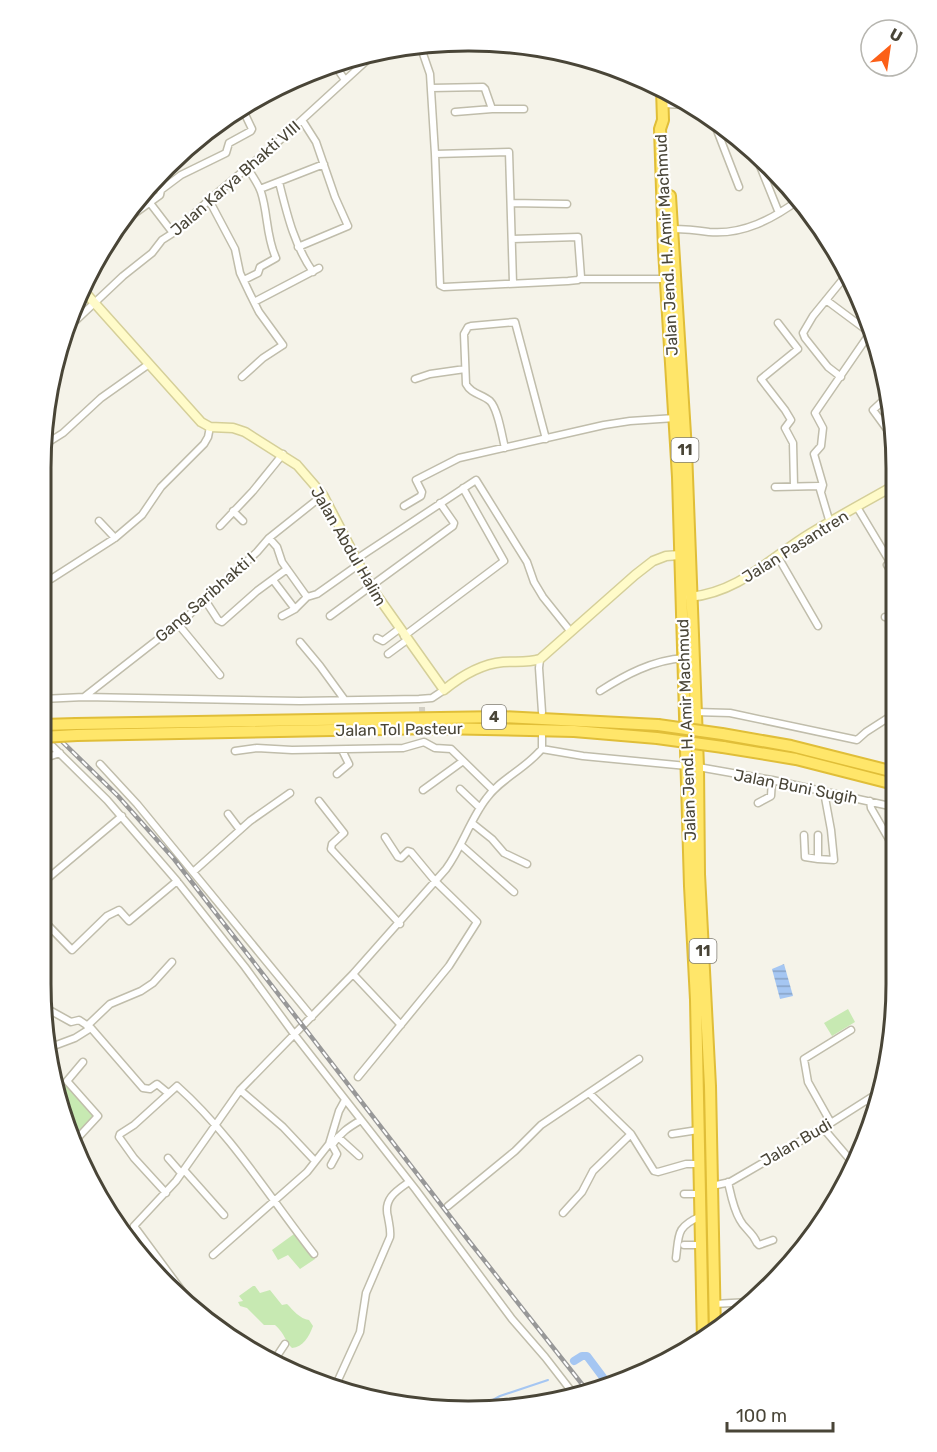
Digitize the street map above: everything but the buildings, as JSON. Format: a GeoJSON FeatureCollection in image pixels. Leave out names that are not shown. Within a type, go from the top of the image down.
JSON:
{"type":"FeatureCollection","features":[{"type":"Feature","properties":{"kind":"highway","name":"Jalan Jend. H. Amir Machmud"},"geometry":{"type":"LineString","coordinates":[[663,99],[663,120],[660,129],[686,450],[696,712],[693,767],[703,1329]]}},
{"type":"Feature","properties":{"kind":"highway","name":"Jalan Jend. H. Amir Machmud"},"geometry":{"type":"LineString","coordinates":[[663,120],[666,128],[672,229],[671,278],[680,555],[680,658],[693,767],[699,874],[710,1086],[715,1321]]}},
{"type":"Feature","properties":{"kind":"highway","name":"Jalan Tol Pasteur"},"geometry":{"type":"LineString","coordinates":[[51,734],[77,730],[502,717],[658,725],[791,746],[886,770]]}},
{"type":"Feature","properties":{"kind":"highway","name":"Jalan Tol Pasteur"},"geometry":{"type":"LineString","coordinates":[[330,724],[504,729],[657,738],[796,759],[886,782]]}},
{"type":"Feature","properties":{"kind":"highway","name":"Jalan Tol Pasteur"},"geometry":{"type":"LineString","coordinates":[[51,726],[77,730]]}},
{"type":"Feature","properties":{"kind":"highway"},"geometry":{"type":"LineString","coordinates":[[698,1087],[710,1086]]}},
{"type":"Feature","properties":{"kind":"street"},"geometry":{"type":"LineString","coordinates":[[423,54],[430,74],[440,285],[444,288],[580,279],[671,278]]}},
{"type":"Feature","properties":{"kind":"street","name":"Jalan Karya Bhakti VIII"},"geometry":{"type":"LineString","coordinates":[[80,317],[123,276],[152,253],[162,240],[173,233],[302,120],[362,65]]}},
{"type":"Feature","properties":{"kind":"street"},"geometry":{"type":"LineString","coordinates":[[339,71],[345,80]]}},
{"type":"Feature","properties":{"kind":"street"},"geometry":{"type":"LineString","coordinates":[[430,88],[483,87],[492,109]]}},
{"type":"Feature","properties":{"kind":"street"},"geometry":{"type":"LineString","coordinates":[[663,104],[672,104]]}},
{"type":"Feature","properties":{"kind":"street"},"geometry":{"type":"LineString","coordinates":[[455,112],[524,109]]}},
{"type":"Feature","properties":{"kind":"street"},"geometry":{"type":"LineString","coordinates":[[141,209],[181,175],[226,153],[229,144],[251,131],[246,116]]}},
{"type":"Feature","properties":{"kind":"street"},"geometry":{"type":"LineString","coordinates":[[298,247],[348,226],[335,197],[316,142],[302,120]]}},
{"type":"Feature","properties":{"kind":"street"},"geometry":{"type":"LineString","coordinates":[[718,134],[739,187]]}},
{"type":"Feature","properties":{"kind":"street"},"geometry":{"type":"LineString","coordinates":[[435,154],[509,152],[513,283]]}},
{"type":"Feature","properties":{"kind":"street"},"geometry":{"type":"LineString","coordinates":[[261,189],[324,164]]}},
{"type":"Feature","properties":{"kind":"street"},"geometry":{"type":"LineString","coordinates":[[243,280],[258,273],[260,267],[276,258],[272,249],[261,189],[247,166]]}},
{"type":"Feature","properties":{"kind":"street"},"geometry":{"type":"LineString","coordinates":[[762,171],[779,213]]}},
{"type":"Feature","properties":{"kind":"street"},"geometry":{"type":"LineString","coordinates":[[254,302],[316,270],[298,247],[279,182]]}},
{"type":"Feature","properties":{"kind":"street"},"geometry":{"type":"LineString","coordinates":[[209,200],[235,249],[240,273],[254,302],[282,345],[242,377]]}},
{"type":"Feature","properties":{"kind":"street"},"geometry":{"type":"LineString","coordinates":[[150,203],[173,233]]}},
{"type":"Feature","properties":{"kind":"street"},"geometry":{"type":"LineString","coordinates":[[511,203],[567,204]]}},
{"type":"Feature","properties":{"kind":"street"},"geometry":{"type":"LineString","coordinates":[[672,229],[688,228],[727,232],[758,225],[792,204]]}},
{"type":"Feature","properties":{"kind":"street"},"geometry":{"type":"LineString","coordinates":[[512,240],[578,237],[582,273],[580,279]]}},
{"type":"Feature","properties":{"kind":"street"},"geometry":{"type":"LineString","coordinates":[[841,281],[803,333],[828,367],[841,377]]}},
{"type":"Feature","properties":{"kind":"street"},"geometry":{"type":"LineString","coordinates":[[51,579],[115,538],[142,515],[160,487],[204,444],[210,427],[205,426],[194,416],[89,296]]}},
{"type":"Feature","properties":{"kind":"street"},"geometry":{"type":"LineString","coordinates":[[826,300],[861,326]]}},
{"type":"Feature","properties":{"kind":"street"},"geometry":{"type":"LineString","coordinates":[[505,448],[494,406],[487,398],[468,388],[466,384],[464,334],[468,327],[515,322],[546,439]]}},
{"type":"Feature","properties":{"kind":"street"},"geometry":{"type":"LineString","coordinates":[[778,323],[798,349],[761,379],[790,420],[785,428],[793,443],[794,486]]}},
{"type":"Feature","properties":{"kind":"street"},"geometry":{"type":"LineString","coordinates":[[821,492],[823,485],[814,454],[821,446],[823,428],[815,413],[866,342]]}},
{"type":"Feature","properties":{"kind":"street"},"geometry":{"type":"LineString","coordinates":[[52,440],[63,433],[101,398],[149,364]]}},
{"type":"Feature","properties":{"kind":"street"},"geometry":{"type":"LineString","coordinates":[[415,379],[430,374],[465,369]]}},
{"type":"Feature","properties":{"kind":"street"},"geometry":{"type":"LineString","coordinates":[[880,402],[875,406],[873,412],[883,425]]}},
{"type":"Feature","properties":{"kind":"street"},"geometry":{"type":"LineString","coordinates":[[404,506],[421,496],[422,492],[416,480],[459,458],[604,425],[675,418]]}},
{"type":"Feature","properties":{"kind":"street","name":"Jalan Abdul Halim"},"geometry":{"type":"LineString","coordinates":[[210,427],[239,429],[283,454],[297,465],[323,495],[371,587],[444,690]]}},
{"type":"Feature","properties":{"kind":"street"},"geometry":{"type":"LineString","coordinates":[[220,526],[283,454]]}},
{"type":"Feature","properties":{"kind":"street"},"geometry":{"type":"LineString","coordinates":[[282,616],[295,609],[307,597],[317,594],[357,562],[473,480],[478,481],[527,562],[534,582],[543,597],[571,632]]}},
{"type":"Feature","properties":{"kind":"street"},"geometry":{"type":"LineString","coordinates":[[776,487],[818,486],[830,523]]}},
{"type":"Feature","properties":{"kind":"street"},"geometry":{"type":"LineString","coordinates":[[388,654],[404,635],[504,561],[463,488]]}},
{"type":"Feature","properties":{"kind":"street","name":"Jalan Pasantren"},"geometry":{"type":"LineString","coordinates":[[690,597],[703,596],[720,590],[757,572],[795,544],[886,490]]}},
{"type":"Feature","properties":{"kind":"street","name":"Gang Saribhakti I"},"geometry":{"type":"LineString","coordinates":[[84,697],[178,624],[257,552],[269,538],[323,495]]}},
{"type":"Feature","properties":{"kind":"street"},"geometry":{"type":"LineString","coordinates":[[330,616],[453,526],[454,523],[440,503]]}},
{"type":"Feature","properties":{"kind":"street"},"geometry":{"type":"LineString","coordinates":[[857,507],[886,555]]}},
{"type":"Feature","properties":{"kind":"street"},"geometry":{"type":"LineString","coordinates":[[233,511],[243,521]]}},
{"type":"Feature","properties":{"kind":"street"},"geometry":{"type":"LineString","coordinates":[[99,521],[115,538]]}},
{"type":"Feature","properties":{"kind":"street"},"geometry":{"type":"LineString","coordinates":[[269,538],[307,597]]}},
{"type":"Feature","properties":{"kind":"street"},"geometry":{"type":"LineString","coordinates":[[51,699],[432,698],[463,676],[486,666],[501,662],[540,659],[653,561],[666,556],[680,555]]}},
{"type":"Feature","properties":{"kind":"street"},"geometry":{"type":"LineString","coordinates":[[778,557],[818,626]]}},
{"type":"Feature","properties":{"kind":"street"},"geometry":{"type":"LineString","coordinates":[[205,600],[218,620],[222,622],[287,569]]}},
{"type":"Feature","properties":{"kind":"street"},"geometry":{"type":"LineString","coordinates":[[273,580],[295,609]]}},
{"type":"Feature","properties":{"kind":"street"},"geometry":{"type":"LineString","coordinates":[[178,624],[220,675]]}},
{"type":"Feature","properties":{"kind":"street"},"geometry":{"type":"LineString","coordinates":[[377,638],[383,641],[404,635]]}},
{"type":"Feature","properties":{"kind":"street"},"geometry":{"type":"LineString","coordinates":[[300,642],[344,699]]}},
{"type":"Feature","properties":{"kind":"street"},"geometry":{"type":"LineString","coordinates":[[600,691],[626,674],[680,658]]}},
{"type":"Feature","properties":{"kind":"street"},"geometry":{"type":"LineString","coordinates":[[540,659],[542,712]]}},
{"type":"Feature","properties":{"kind":"street"},"geometry":{"type":"LineString","coordinates":[[419,699],[422,707]]}},
{"type":"Feature","properties":{"kind":"street"},"geometry":{"type":"LineString","coordinates":[[696,712],[730,712],[857,740],[886,719]]}},
{"type":"Feature","properties":{"kind":"street"},"geometry":{"type":"LineString","coordinates":[[132,1230],[183,1172],[240,1089],[353,974],[447,869],[462,846],[480,808],[493,790],[521,769],[542,749],[542,736]]}},
{"type":"Feature","properties":{"kind":"street"},"geometry":{"type":"LineString","coordinates":[[235,751],[244,748],[342,750],[403,748],[423,739],[435,748],[451,749],[493,790]]}},
{"type":"Feature","properties":{"kind":"street"},"geometry":{"type":"LineString","coordinates":[[51,744],[122,816],[177,881],[512,1319],[569,1389]]}},
{"type":"Feature","properties":{"kind":"street","name":"Jalan Buni Sugih"},"geometry":{"type":"LineString","coordinates":[[542,749],[583,756],[693,767],[772,780],[886,805]]}},
{"type":"Feature","properties":{"kind":"street"},"geometry":{"type":"LineString","coordinates":[[337,774],[349,764],[342,750]]}},
{"type":"Feature","properties":{"kind":"street"},"geometry":{"type":"LineString","coordinates":[[51,756],[60,753]]}},
{"type":"Feature","properties":{"kind":"street"},"geometry":{"type":"LineString","coordinates":[[423,790],[463,761]]}},
{"type":"Feature","properties":{"kind":"street"},"geometry":{"type":"LineString","coordinates":[[100,764],[137,804],[312,1017]]}},
{"type":"Feature","properties":{"kind":"street"},"geometry":{"type":"LineString","coordinates":[[758,803],[771,796],[772,780]]}},
{"type":"Feature","properties":{"kind":"street"},"geometry":{"type":"LineString","coordinates":[[460,789],[480,808]]}},
{"type":"Feature","properties":{"kind":"street"},"geometry":{"type":"LineString","coordinates":[[804,836],[805,857],[834,860],[824,792]]}},
{"type":"Feature","properties":{"kind":"street"},"geometry":{"type":"LineString","coordinates":[[193,872],[240,830],[290,793]]}},
{"type":"Feature","properties":{"kind":"street"},"geometry":{"type":"LineString","coordinates":[[318,801],[344,833],[332,844],[331,849],[400,924]]}},
{"type":"Feature","properties":{"kind":"street"},"geometry":{"type":"LineString","coordinates":[[870,801],[871,808],[886,834]]}},
{"type":"Feature","properties":{"kind":"street"},"geometry":{"type":"LineString","coordinates":[[228,814],[240,830]]}},
{"type":"Feature","properties":{"kind":"street"},"geometry":{"type":"LineString","coordinates":[[51,876],[122,816]]}},
{"type":"Feature","properties":{"kind":"street"},"geometry":{"type":"LineString","coordinates":[[472,823],[492,839],[504,853],[527,864]]}},
{"type":"Feature","properties":{"kind":"street"},"geometry":{"type":"LineString","coordinates":[[818,835],[818,859]]}},
{"type":"Feature","properties":{"kind":"street"},"geometry":{"type":"LineString","coordinates":[[358,1077],[449,966],[477,922],[435,881],[410,852],[399,857],[385,837]]}},
{"type":"Feature","properties":{"kind":"street"},"geometry":{"type":"LineString","coordinates":[[462,846],[514,892]]}},
{"type":"Feature","properties":{"kind":"street"},"geometry":{"type":"LineString","coordinates":[[51,928],[72,950],[107,916],[119,910],[129,921],[177,881]]}},
{"type":"Feature","properties":{"kind":"street"},"geometry":{"type":"LineString","coordinates":[[56,1045],[75,1038],[89,1027],[110,1004],[141,991],[172,962]]}},
{"type":"Feature","properties":{"kind":"street"},"geometry":{"type":"LineString","coordinates":[[353,974],[401,1025]]}},
{"type":"Feature","properties":{"kind":"street"},"geometry":{"type":"LineString","coordinates":[[52,1012],[71,1022],[78,1020],[89,1027],[144,1088],[150,1089],[158,1084],[168,1093]]}},
{"type":"Feature","properties":{"kind":"street"},"geometry":{"type":"LineString","coordinates":[[831,1123],[808,1082],[804,1059],[851,1030]]}},
{"type":"Feature","properties":{"kind":"street"},"geometry":{"type":"LineString","coordinates":[[448,1206],[515,1151],[542,1125],[639,1059]]}},
{"type":"Feature","properties":{"kind":"street"},"geometry":{"type":"LineString","coordinates":[[80,1136],[99,1116],[67,1081],[83,1062]]}},
{"type":"Feature","properties":{"kind":"street"},"geometry":{"type":"LineString","coordinates":[[166,1193],[134,1158],[119,1137],[177,1086],[238,1152],[314,1254]]}},
{"type":"Feature","properties":{"kind":"street"},"geometry":{"type":"LineString","coordinates":[[240,1089],[283,1127],[315,1161]]}},
{"type":"Feature","properties":{"kind":"street"},"geometry":{"type":"LineString","coordinates":[[589,1093],[630,1134],[651,1168],[656,1172],[687,1164],[699,1164]]}},
{"type":"Feature","properties":{"kind":"street","name":"Jalan Budi"},"geometry":{"type":"LineString","coordinates":[[712,1186],[728,1182],[870,1098]]}},
{"type":"Feature","properties":{"kind":"street"},"geometry":{"type":"LineString","coordinates":[[213,1255],[307,1172],[329,1144],[339,1111],[345,1100]]}},
{"type":"Feature","properties":{"kind":"street"},"geometry":{"type":"LineString","coordinates":[[331,1165],[338,1154],[332,1145],[347,1128],[361,1120]]}},
{"type":"Feature","properties":{"kind":"street"},"geometry":{"type":"LineString","coordinates":[[823,1128],[848,1157]]}},
{"type":"Feature","properties":{"kind":"street"},"geometry":{"type":"LineString","coordinates":[[672,1134],[698,1130]]}},
{"type":"Feature","properties":{"kind":"street"},"geometry":{"type":"LineString","coordinates":[[563,1213],[582,1192],[593,1171],[630,1134]]}},
{"type":"Feature","properties":{"kind":"street"},"geometry":{"type":"LineString","coordinates":[[338,1137],[359,1156]]}},
{"type":"Feature","properties":{"kind":"street"},"geometry":{"type":"LineString","coordinates":[[168,1158],[224,1215]]}},
{"type":"Feature","properties":{"kind":"street"},"geometry":{"type":"LineString","coordinates":[[338,1380],[360,1332],[366,1293],[390,1237],[387,1203],[391,1195],[409,1182]]}},
{"type":"Feature","properties":{"kind":"street"},"geometry":{"type":"LineString","coordinates":[[728,1182],[740,1221],[753,1234],[757,1244],[773,1240]]}},
{"type":"Feature","properties":{"kind":"street"},"geometry":{"type":"LineString","coordinates":[[684,1194],[699,1194]]}},
{"type":"Feature","properties":{"kind":"street"},"geometry":{"type":"LineString","coordinates":[[676,1258],[679,1231],[686,1223],[700,1216]]}},
{"type":"Feature","properties":{"kind":"street"},"geometry":{"type":"LineString","coordinates":[[134,1226],[173,1279]]}},
{"type":"Feature","properties":{"kind":"street"},"geometry":{"type":"LineString","coordinates":[[684,1245],[700,1245]]}},
{"type":"Feature","properties":{"kind":"street"},"geometry":{"type":"LineString","coordinates":[[714,1304],[737,1303]]}},
{"type":"Feature","properties":{"kind":"street"},"geometry":{"type":"LineString","coordinates":[[278,1355],[285,1344]]}},
{"type":"Feature","properties":{"kind":"green space"},"geometry":{"type":"Polygon","coordinates":[[[848,1009],[855,1022],[832,1036],[824,1023],[848,1009]]]}},
{"type":"Feature","properties":{"kind":"green space"},"geometry":{"type":"Polygon","coordinates":[[[62,1077],[93,1112],[91,1120],[79,1133],[62,1077]]]}},
{"type":"Feature","properties":{"kind":"green space"},"geometry":{"type":"Polygon","coordinates":[[[294,1234],[315,1259],[300,1269],[288,1255],[278,1260],[272,1250],[294,1234]]]}},
{"type":"Feature","properties":{"kind":"green space"},"geometry":{"type":"Polygon","coordinates":[[[253,1286],[260,1293],[270,1290],[282,1305],[287,1304],[300,1316],[309,1320],[313,1326],[302,1344],[292,1348],[275,1325],[264,1325],[247,1308],[240,1306],[238,1302],[243,1301],[239,1296],[253,1286]]]}},
{"type":"Feature","properties":{"kind":"water"},"geometry":{"type":"Polygon","coordinates":[[[784,964],[793,996],[780,999],[772,969],[784,964]]]}},
{"type":"Feature","properties":{"kind":"waterway"},"geometry":{"type":"LineString","coordinates":[[574,1361],[587,1356],[604,1379]]}},
{"type":"Feature","properties":{"kind":"waterway"},"geometry":{"type":"LineString","coordinates":[[492,1400],[548,1380]]}},
{"type":"Feature","properties":{"kind":"tunnel"},"geometry":{"type":"LineString","coordinates":[[422,707],[423,736]]}},
{"type":"Feature","properties":{"kind":"railway"},"geometry":{"type":"LineString","coordinates":[[51,731],[118,796],[174,859],[583,1385]]}}]}
